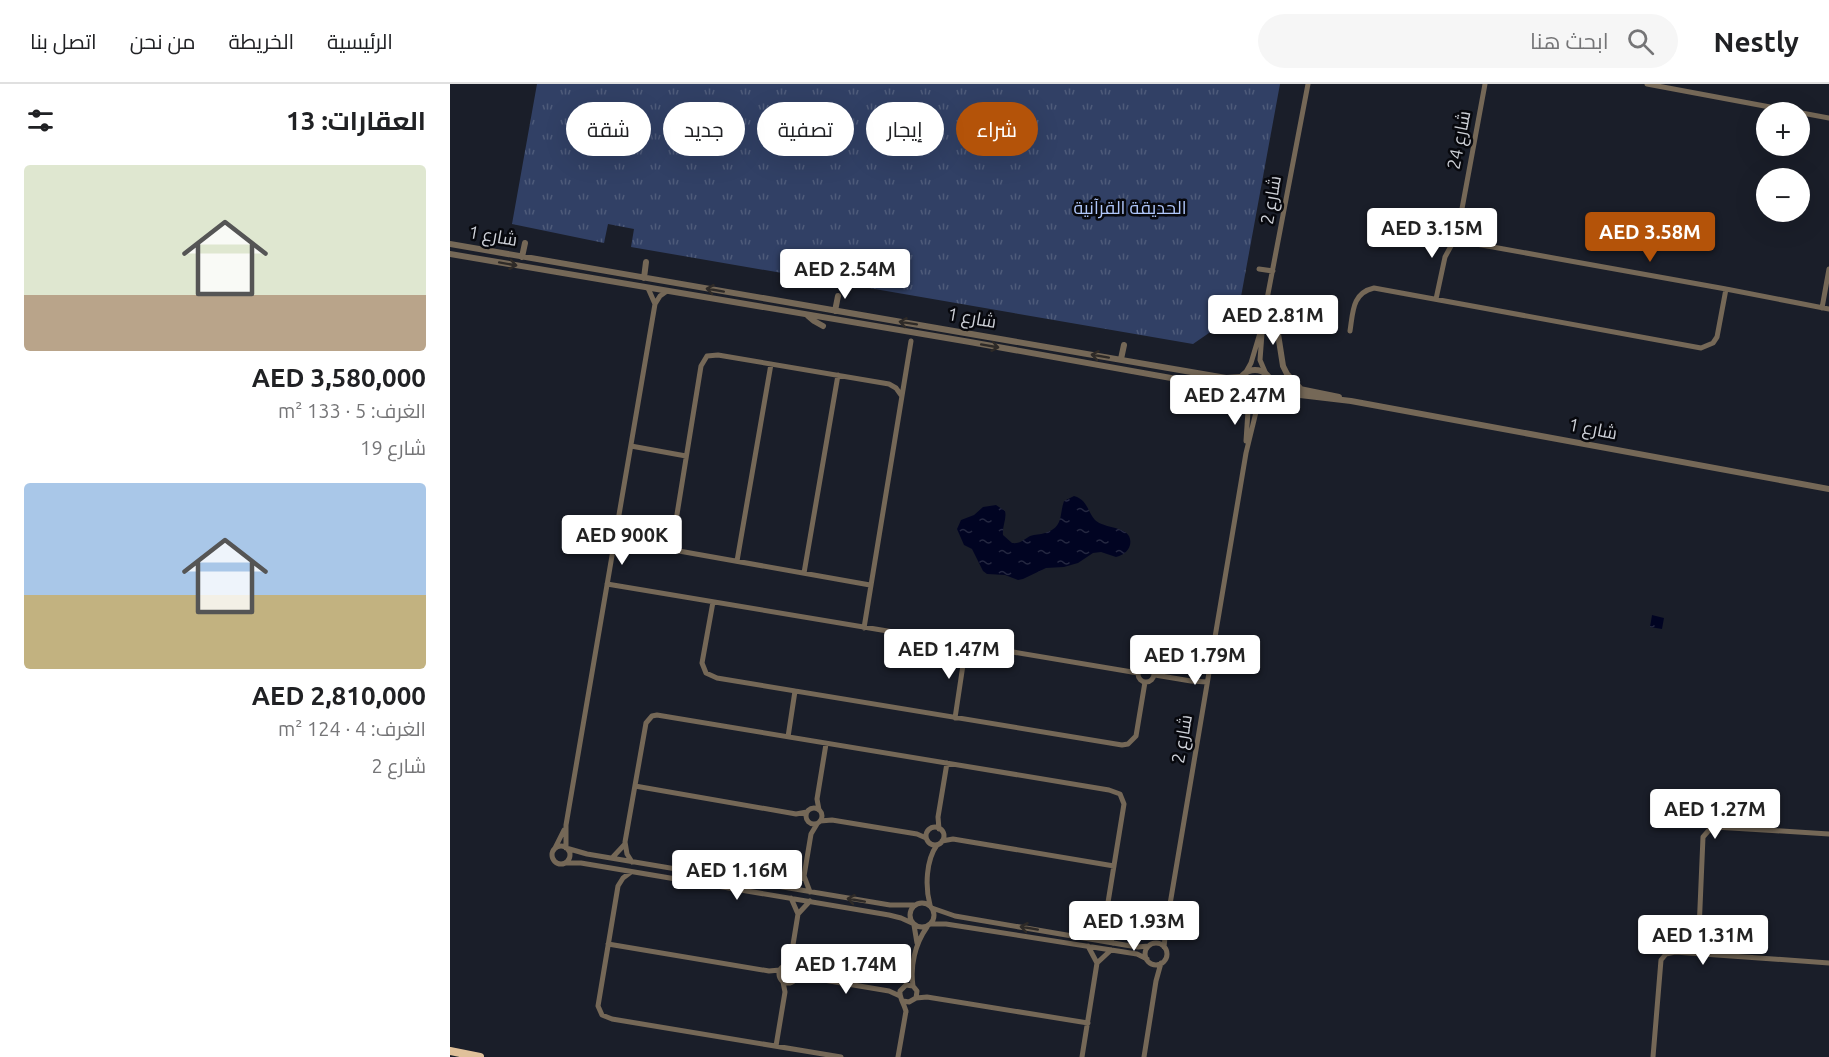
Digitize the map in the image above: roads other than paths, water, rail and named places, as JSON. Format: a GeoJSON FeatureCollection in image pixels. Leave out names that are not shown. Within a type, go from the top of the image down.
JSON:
{"type":"FeatureCollection","features":[{"type":"Feature","properties":{"kind":"highway"},"geometry":{"type":"LineString","coordinates":[[450,1051],[480,1057]]}},
{"type":"Feature","properties":{"kind":"street","name":"شارع 2"},"geometry":{"type":"LineString","coordinates":[[1246,372],[1253,359],[1263,320],[1308,84]]}},
{"type":"Feature","properties":{"kind":"street","name":"شارع 24"},"geometry":{"type":"LineString","coordinates":[[1462,236],[1459,225],[1485,84]]}},
{"type":"Feature","properties":{"kind":"street"},"geometry":{"type":"LineString","coordinates":[[1647,84],[1676,87],[1829,118]]}},
{"type":"Feature","properties":{"kind":"street"},"geometry":{"type":"LineString","coordinates":[[1436,299],[1445,257],[1451,246],[1462,236],[1468,242],[1476,244],[1829,309]]}},
{"type":"Feature","properties":{"kind":"street"},"geometry":{"type":"LineString","coordinates":[[522,257],[525,243]]}},
{"type":"Feature","properties":{"kind":"street","name":"شارع 1"},"geometry":{"type":"LineString","coordinates":[[450,244],[1226,378],[1240,377]]}},
{"type":"Feature","properties":{"kind":"street","name":"شارع 1"},"geometry":{"type":"LineString","coordinates":[[450,254],[1238,390]]}},
{"type":"Feature","properties":{"kind":"street"},"geometry":{"type":"LineString","coordinates":[[644,278],[646,262]]}},
{"type":"Feature","properties":{"kind":"street"},"geometry":{"type":"LineString","coordinates":[[1258,269],[1273,271]]}},
{"type":"Feature","properties":{"kind":"street"},"geometry":{"type":"LineString","coordinates":[[1822,308],[1829,269]]}},
{"type":"Feature","properties":{"kind":"street"},"geometry":{"type":"LineString","coordinates":[[565,863],[570,854],[566,848],[566,825],[655,303],[648,288]]}},
{"type":"Feature","properties":{"kind":"street"},"geometry":{"type":"LineString","coordinates":[[1350,331],[1355,301],[1366,290],[1374,288],[1701,348],[1713,343],[1717,337],[1726,289]]}},
{"type":"Feature","properties":{"kind":"street"},"geometry":{"type":"LineString","coordinates":[[655,303],[667,291]]}},
{"type":"Feature","properties":{"kind":"street"},"geometry":{"type":"LineString","coordinates":[[835,311],[838,296]]}},
{"type":"Feature","properties":{"kind":"street"},"geometry":{"type":"LineString","coordinates":[[807,315],[823,326]]}},
{"type":"Feature","properties":{"kind":"street","name":"شارع 2"},"geometry":{"type":"LineString","coordinates":[[1263,320],[1260,360],[1268,376]]}},
{"type":"Feature","properties":{"kind":"street"},"geometry":{"type":"LineString","coordinates":[[1263,320],[1278,334],[1281,359],[1285,370],[1300,389]]}},
{"type":"Feature","properties":{"kind":"street"},"geometry":{"type":"LineString","coordinates":[[864,628],[911,340]]}},
{"type":"Feature","properties":{"kind":"street"},"geometry":{"type":"LineString","coordinates":[[1121,360],[1124,345]]}},
{"type":"Feature","properties":{"kind":"street"},"geometry":{"type":"LineString","coordinates":[[870,585],[679,551],[674,546],[673,539],[686,456],[701,366],[704,359],[714,354],[889,384],[901,395]]}},
{"type":"Feature","properties":{"kind":"street"},"geometry":{"type":"LineString","coordinates":[[737,561],[771,364]]}},
{"type":"Feature","properties":{"kind":"street"},"geometry":{"type":"LineString","coordinates":[[1256,370],[1268,376],[1271,390],[1268,396],[1261,402],[1245,401],[1238,390],[1240,377],[1246,372],[1256,370]]}},
{"type":"Feature","properties":{"kind":"street"},"geometry":{"type":"LineString","coordinates":[[804,573],[838,375]]}},
{"type":"Feature","properties":{"kind":"street","name":"شارع 1"},"geometry":{"type":"LineString","coordinates":[[1268,376],[1279,384],[1351,401],[1829,489]]}},
{"type":"Feature","properties":{"kind":"street"},"geometry":{"type":"LineString","coordinates":[[889,384],[904,377]]}},
{"type":"Feature","properties":{"kind":"street","name":"شارع 1"},"geometry":{"type":"LineString","coordinates":[[1268,396],[1283,393],[1351,401]]}},
{"type":"Feature","properties":{"kind":"street","name":"شارع 2"},"geometry":{"type":"LineString","coordinates":[[1245,401],[1248,411],[1247,448]]}},
{"type":"Feature","properties":{"kind":"street","name":"شارع 2"},"geometry":{"type":"LineString","coordinates":[[1164,947],[1247,448],[1256,412],[1261,402]]}},
{"type":"Feature","properties":{"kind":"street"},"geometry":{"type":"LineString","coordinates":[[631,446],[686,456]]}},
{"type":"Feature","properties":{"kind":"street"},"geometry":{"type":"LineString","coordinates":[[607,585],[1138,674]]}},
{"type":"Feature","properties":{"kind":"street"},"geometry":{"type":"LineString","coordinates":[[713,602],[702,663],[706,673],[717,678],[1122,746],[1128,744],[1136,736],[1145,682]]}},
{"type":"Feature","properties":{"kind":"street"},"geometry":{"type":"LineString","coordinates":[[955,718],[966,645]]}},
{"type":"Feature","properties":{"kind":"street"},"geometry":{"type":"LineString","coordinates":[[1147,666],[1152,668],[1155,675],[1152,681],[1145,682],[1140,680],[1138,674],[1140,668],[1147,666]]}},
{"type":"Feature","properties":{"kind":"street"},"geometry":{"type":"LineString","coordinates":[[1155,675],[1207,684]]}},
{"type":"Feature","properties":{"kind":"street"},"geometry":{"type":"LineString","coordinates":[[788,737],[795,691]]}},
{"type":"Feature","properties":{"kind":"street"},"geometry":{"type":"LineString","coordinates":[[632,862],[625,844],[646,723],[652,716],[662,715],[1115,791],[1123,799],[1124,804],[1104,927],[1113,943]]}},
{"type":"Feature","properties":{"kind":"street"},"geometry":{"type":"LineString","coordinates":[[811,834],[819,823],[820,812],[817,799],[826,744]]}},
{"type":"Feature","properties":{"kind":"street"},"geometry":{"type":"LineString","coordinates":[[898,1057],[906,1012],[903,993],[912,975],[917,945],[909,914],[926,886],[932,853],[928,835],[938,817],[947,763]]}},
{"type":"Feature","properties":{"kind":"street"},"geometry":{"type":"LineString","coordinates":[[635,786],[796,814],[812,824],[832,820],[917,834],[928,835],[941,831]]}},
{"type":"Feature","properties":{"kind":"street"},"geometry":{"type":"LineString","coordinates":[[810,892],[804,876],[811,834],[807,821],[809,810],[817,799]]}},
{"type":"Feature","properties":{"kind":"street"},"geometry":{"type":"LineString","coordinates":[[796,814],[809,810],[820,812],[832,820]]}},
{"type":"Feature","properties":{"kind":"street"},"geometry":{"type":"LineString","coordinates":[[932,853],[939,843],[941,831],[938,817]]}},
{"type":"Feature","properties":{"kind":"street"},"geometry":{"type":"LineString","coordinates":[[566,825],[552,853],[553,859],[558,864],[581,863],[810,901],[895,916],[922,927],[946,924],[1137,954],[1156,964],[1161,963]]}},
{"type":"Feature","properties":{"kind":"street"},"geometry":{"type":"LineString","coordinates":[[1698,954],[1703,837],[1706,832],[1715,827],[1829,834]]}},
{"type":"Feature","properties":{"kind":"street"},"geometry":{"type":"LineString","coordinates":[[941,831],[953,839],[1114,866]]}},
{"type":"Feature","properties":{"kind":"street"},"geometry":{"type":"LineString","coordinates":[[928,835],[939,843]]}},
{"type":"Feature","properties":{"kind":"street"},"geometry":{"type":"LineString","coordinates":[[939,843],[953,839]]}},
{"type":"Feature","properties":{"kind":"street"},"geometry":{"type":"LineString","coordinates":[[612,858],[625,844]]}},
{"type":"Feature","properties":{"kind":"street"},"geometry":{"type":"LineString","coordinates":[[555,848],[561,846],[587,854],[890,905],[923,903],[955,916],[1135,947],[1159,944],[1164,947],[1166,957],[1161,963],[1156,981],[1144,1057]]}},
{"type":"Feature","properties":{"kind":"street"},"geometry":{"type":"LineString","coordinates":[[611,868],[618,886],[598,1006],[599,1011],[606,1018],[841,1057]]}},
{"type":"Feature","properties":{"kind":"street"},"geometry":{"type":"LineString","coordinates":[[618,886],[631,872]]}},
{"type":"Feature","properties":{"kind":"street"},"geometry":{"type":"LineString","coordinates":[[791,888],[804,876]]}},
{"type":"Feature","properties":{"kind":"street"},"geometry":{"type":"LineString","coordinates":[[917,945],[934,916],[926,886]]}},
{"type":"Feature","properties":{"kind":"street"},"geometry":{"type":"LineString","coordinates":[[791,898],[798,915]]}},
{"type":"Feature","properties":{"kind":"street"},"geometry":{"type":"LineString","coordinates":[[776,1046],[785,976],[791,957],[798,915],[810,901]]}},
{"type":"Feature","properties":{"kind":"street"},"geometry":{"type":"LineString","coordinates":[[1087,939],[1104,927]]}},
{"type":"Feature","properties":{"kind":"street","name":"شارع 2"},"geometry":{"type":"LineString","coordinates":[[1151,944],[1166,928]]}},
{"type":"Feature","properties":{"kind":"street"},"geometry":{"type":"LineString","coordinates":[[608,944],[769,971],[785,976],[806,977],[903,993],[914,1000],[927,997],[1088,1023]]}},
{"type":"Feature","properties":{"kind":"street"},"geometry":{"type":"LineString","coordinates":[[1151,944],[1145,951],[1156,981]]}},
{"type":"Feature","properties":{"kind":"street"},"geometry":{"type":"LineString","coordinates":[[1082,1057],[1097,963],[1088,946]]}},
{"type":"Feature","properties":{"kind":"street"},"geometry":{"type":"LineString","coordinates":[[1097,963],[1111,950]]}},
{"type":"Feature","properties":{"kind":"street"},"geometry":{"type":"LineString","coordinates":[[1653,1057],[1661,960],[1666,954],[1670,952],[1829,963]]}},
{"type":"Feature","properties":{"kind":"street"},"geometry":{"type":"LineString","coordinates":[[791,957],[794,969],[806,977]]}},
{"type":"Feature","properties":{"kind":"street"},"geometry":{"type":"LineString","coordinates":[[785,976],[794,969]]}},
{"type":"Feature","properties":{"kind":"street"},"geometry":{"type":"LineString","coordinates":[[785,976],[794,969]]}},
{"type":"Feature","properties":{"kind":"street"},"geometry":{"type":"LineString","coordinates":[[906,1012],[914,1000],[915,989],[912,975]]}},
{"type":"Feature","properties":{"kind":"street"},"geometry":{"type":"LineString","coordinates":[[903,993],[915,989]]}},
{"type":"Feature","properties":{"kind":"street"},"geometry":{"type":"LineString","coordinates":[[915,989],[927,997]]}},
{"type":"Feature","properties":{"kind":"water"},"geometry":{"type":"Polygon","coordinates":[[[1074,496],[1085,503],[1095,520],[1128,534],[1130,545],[1127,551],[1116,557],[1101,552],[1093,553],[1078,563],[1046,568],[1018,580],[1005,575],[987,574],[983,571],[972,549],[964,545],[957,529],[961,520],[974,515],[983,507],[996,505],[1005,511],[1003,535],[1012,543],[1017,543],[1055,527],[1060,520],[1064,501],[1074,496]]]}},
{"type":"Feature","properties":{"kind":"water"},"geometry":{"type":"Polygon","coordinates":[[[1652,615],[1664,618],[1662,629],[1650,627],[1652,615]]]}},
{"type":"Feature","properties":{"kind":"park label","name":"الحديقة القرآنية"},"geometry":{"type":"Point","coordinates":[1130,208]}}]}
